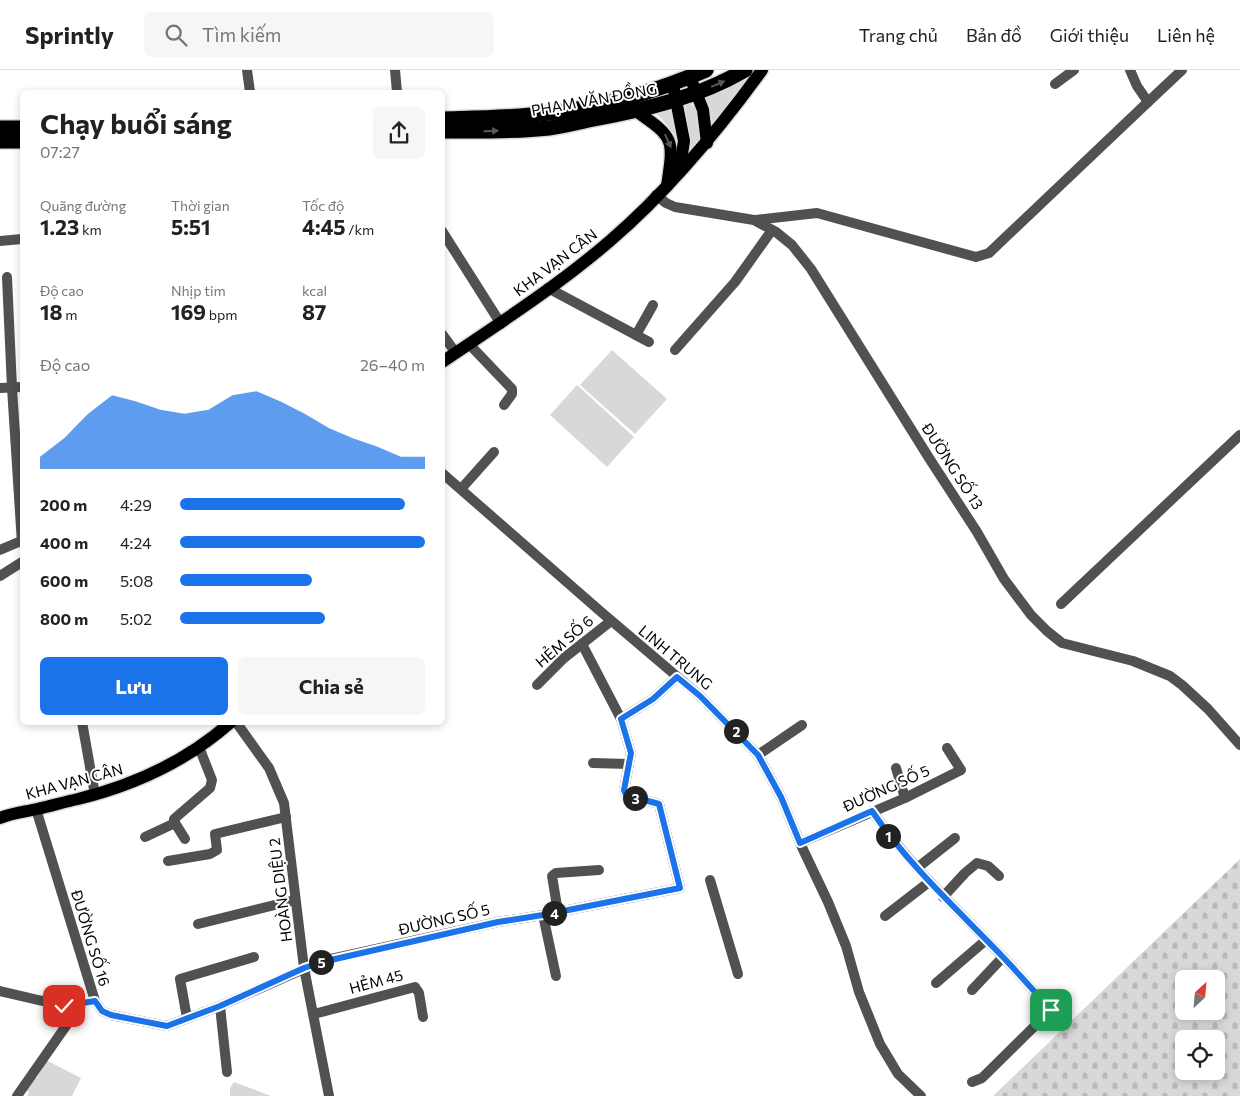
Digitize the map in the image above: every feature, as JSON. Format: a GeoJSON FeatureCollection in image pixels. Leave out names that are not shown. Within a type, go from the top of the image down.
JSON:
{"type":"FeatureCollection","features":[{"type":"Feature","properties":{"kind":"highway","name":"PHẠM VĂN ĐỒNG"},"geometry":{"type":"LineString","coordinates":[[445,118],[549,114],[618,100],[673,83],[706,70]]}},
{"type":"Feature","properties":{"kind":"highway","name":"PHẠM VĂN ĐỒNG"},"geometry":{"type":"LineString","coordinates":[[445,131],[550,128],[636,111],[675,101],[732,78],[745,70]]}},
{"type":"Feature","properties":{"kind":"highway"},"geometry":{"type":"LineString","coordinates":[[0,128],[20,128]]}},
{"type":"Feature","properties":{"kind":"highway"},"geometry":{"type":"LineString","coordinates":[[0,141],[20,141]]}},
{"type":"Feature","properties":{"kind":"main road","name":"KHA VẠN CÂN"},"geometry":{"type":"LineString","coordinates":[[445,360],[500,324],[613,238],[678,175],[707,143],[762,70]]}},
{"type":"Feature","properties":{"kind":"main road"},"geometry":{"type":"LineString","coordinates":[[690,77],[697,92],[707,143]]}},
{"type":"Feature","properties":{"kind":"main road"},"geometry":{"type":"LineString","coordinates":[[673,83],[684,141],[678,175]]}},
{"type":"Feature","properties":{"kind":"main road"},"geometry":{"type":"LineString","coordinates":[[636,111],[658,126],[668,138],[672,148],[672,156],[667,186]]}},
{"type":"Feature","properties":{"kind":"main road","name":"KHA VẠN CÂN"},"geometry":{"type":"LineString","coordinates":[[0,818],[13,812],[36,809],[95,795],[130,784],[174,763],[199,747],[227,725]]}},
{"type":"Feature","properties":{"kind":"street"},"geometry":{"type":"LineString","coordinates":[[247,70],[250,90]]}},
{"type":"Feature","properties":{"kind":"street"},"geometry":{"type":"LineString","coordinates":[[395,70],[397,90]]}},
{"type":"Feature","properties":{"kind":"street"},"geometry":{"type":"LineString","coordinates":[[1055,84],[1074,70]]}},
{"type":"Feature","properties":{"kind":"street"},"geometry":{"type":"LineString","coordinates":[[1130,70],[1148,102]]}},
{"type":"Feature","properties":{"kind":"street"},"geometry":{"type":"LineString","coordinates":[[754,220],[817,213],[976,257],[989,254],[1182,70]]}},
{"type":"Feature","properties":{"kind":"street","name":"ĐƯỜNG SỐ 13"},"geometry":{"type":"LineString","coordinates":[[656,196],[674,207],[754,220],[772,230],[792,245],[811,268],[977,532],[1004,579],[1031,615],[1062,643],[1133,661],[1170,676],[1208,709],[1240,745]]}},
{"type":"Feature","properties":{"kind":"street"},"geometry":{"type":"LineString","coordinates":[[675,350],[735,282],[772,230]]}},
{"type":"Feature","properties":{"kind":"street"},"geometry":{"type":"LineString","coordinates":[[445,236],[500,324]]}},
{"type":"Feature","properties":{"kind":"street"},"geometry":{"type":"LineString","coordinates":[[0,241],[20,240]]}},
{"type":"Feature","properties":{"kind":"street"},"geometry":{"type":"LineString","coordinates":[[7,277],[17,387],[20,480]]}},
{"type":"Feature","properties":{"kind":"street"},"geometry":{"type":"LineString","coordinates":[[548,288],[649,342]]}},
{"type":"Feature","properties":{"kind":"street"},"geometry":{"type":"LineString","coordinates":[[636,335],[653,305]]}},
{"type":"Feature","properties":{"kind":"street"},"geometry":{"type":"LineString","coordinates":[[445,338],[456,353]]}},
{"type":"Feature","properties":{"kind":"street"},"geometry":{"type":"LineString","coordinates":[[469,344],[512,389],[512,394],[504,405]]}},
{"type":"Feature","properties":{"kind":"street"},"geometry":{"type":"LineString","coordinates":[[0,388],[17,387]]}},
{"type":"Feature","properties":{"kind":"street"},"geometry":{"type":"LineString","coordinates":[[1061,604],[1240,435]]}},
{"type":"Feature","properties":{"kind":"street"},"geometry":{"type":"LineString","coordinates":[[461,489],[494,452]]}},
{"type":"Feature","properties":{"kind":"street","name":"LINH TRUNG"},"geometry":{"type":"LineString","coordinates":[[445,475],[611,621],[700,696],[758,755],[781,797],[828,902],[846,946],[859,992],[880,1044],[898,1074],[921,1096]]}},
{"type":"Feature","properties":{"kind":"street"},"geometry":{"type":"LineString","coordinates":[[0,550],[20,543]]}},
{"type":"Feature","properties":{"kind":"street"},"geometry":{"type":"LineString","coordinates":[[0,576],[20,563]]}},
{"type":"Feature","properties":{"kind":"street","name":"HẺM SỐ 6"},"geometry":{"type":"LineString","coordinates":[[537,685],[564,658],[611,621]]}},
{"type":"Feature","properties":{"kind":"street"},"geometry":{"type":"LineString","coordinates":[[582,644],[621,719],[631,753],[629,764],[593,763]]}},
{"type":"Feature","properties":{"kind":"street"},"geometry":{"type":"LineString","coordinates":[[621,719],[653,699],[677,677]]}},
{"type":"Feature","properties":{"kind":"street"},"geometry":{"type":"LineString","coordinates":[[83,725],[95,795]]}},
{"type":"Feature","properties":{"kind":"street","name":"HOÀNG DIỆU 2"},"geometry":{"type":"LineString","coordinates":[[238,725],[269,768],[284,803],[304,968],[329,1096]]}},
{"type":"Feature","properties":{"kind":"street"},"geometry":{"type":"LineString","coordinates":[[758,755],[802,725]]}},
{"type":"Feature","properties":{"kind":"street"},"geometry":{"type":"LineString","coordinates":[[185,839],[174,819],[210,788],[212,784],[199,747]]}},
{"type":"Feature","properties":{"kind":"street","name":"ĐƯỜNG SỐ 5"},"geometry":{"type":"LineString","coordinates":[[800,843],[905,798],[961,770],[947,748]]}},
{"type":"Feature","properties":{"kind":"street","name":"ĐƯỜNG SỐ 5"},"geometry":{"type":"LineString","coordinates":[[304,968],[322,962],[498,922],[680,888],[659,804],[626,795],[624,790],[629,764]]}},
{"type":"Feature","properties":{"kind":"street"},"geometry":{"type":"LineString","coordinates":[[896,768],[905,798]]}},
{"type":"Feature","properties":{"kind":"street","name":"ĐƯỜNG SỐ 16"},"geometry":{"type":"LineString","coordinates":[[36,809],[95,1001],[102,1011],[111,1015],[167,1026],[220,1006],[304,968]]}},
{"type":"Feature","properties":{"kind":"street"},"geometry":{"type":"LineString","coordinates":[[872,811],[888,835],[929,882],[1003,957],[1051,1010],[982,1078],[972,1082]]}},
{"type":"Feature","properties":{"kind":"street"},"geometry":{"type":"LineString","coordinates":[[168,861],[210,854],[218,850],[215,834],[286,817]]}},
{"type":"Feature","properties":{"kind":"street"},"geometry":{"type":"LineString","coordinates":[[145,837],[175,823]]}},
{"type":"Feature","properties":{"kind":"street"},"geometry":{"type":"LineString","coordinates":[[917,868],[955,838]]}},
{"type":"Feature","properties":{"kind":"street"},"geometry":{"type":"LineString","coordinates":[[943,897],[977,863],[988,866],[999,876]]}},
{"type":"Feature","properties":{"kind":"street"},"geometry":{"type":"LineString","coordinates":[[558,912],[552,876],[556,873],[600,870]]}},
{"type":"Feature","properties":{"kind":"street"},"geometry":{"type":"LineString","coordinates":[[710,880],[738,974]]}},
{"type":"Feature","properties":{"kind":"street"},"geometry":{"type":"LineString","coordinates":[[885,916],[929,882]]}},
{"type":"Feature","properties":{"kind":"street"},"geometry":{"type":"LineString","coordinates":[[198,924],[296,900]]}},
{"type":"Feature","properties":{"kind":"street"},"geometry":{"type":"LineString","coordinates":[[543,915],[556,976]]}},
{"type":"Feature","properties":{"kind":"street"},"geometry":{"type":"LineString","coordinates":[[936,983],[986,940]]}},
{"type":"Feature","properties":{"kind":"street"},"geometry":{"type":"LineString","coordinates":[[187,1018],[180,979],[254,957]]}},
{"type":"Feature","properties":{"kind":"street"},"geometry":{"type":"LineString","coordinates":[[972,990],[1003,957]]}},
{"type":"Feature","properties":{"kind":"street","name":"HẺM 45"},"geometry":{"type":"LineString","coordinates":[[314,1014],[415,987],[423,1017]]}},
{"type":"Feature","properties":{"kind":"street"},"geometry":{"type":"LineString","coordinates":[[0,991],[64,1006],[95,1001]]}},
{"type":"Feature","properties":{"kind":"street"},"geometry":{"type":"LineString","coordinates":[[17,1096],[82,1003]]}},
{"type":"Feature","properties":{"kind":"street"},"geometry":{"type":"LineString","coordinates":[[220,1006],[227,1072]]}},
{"type":"Feature","properties":{"kind":"green space"},"geometry":{"type":"Polygon","coordinates":[[[753,70],[713,125],[709,107],[701,96],[753,70]]]}},
{"type":"Feature","properties":{"kind":"green space"},"geometry":{"type":"Polygon","coordinates":[[[690,103],[698,116],[701,132],[698,141],[686,158],[690,138],[685,109],[686,104],[690,103]]]}},
{"type":"Feature","properties":{"kind":"green space"},"geometry":{"type":"Polygon","coordinates":[[[674,106],[678,137],[675,150],[670,129],[656,114],[658,110],[674,106]]]}},
{"type":"Feature","properties":{"kind":"green space"},"geometry":{"type":"Polygon","coordinates":[[[612,350],[667,399],[635,434],[580,385],[612,350]]]}},
{"type":"Feature","properties":{"kind":"green space"},"geometry":{"type":"Polygon","coordinates":[[[577,385],[634,437],[607,467],[550,415],[577,385]]]}},
{"type":"Feature","properties":{"kind":"green space"},"geometry":{"type":"Polygon","coordinates":[[[1240,859],[1240,1096],[993,1096],[1240,859]]]}},
{"type":"Feature","properties":{"kind":"green space"},"geometry":{"type":"Polygon","coordinates":[[[46,1060],[81,1078],[72,1096],[27,1096],[29,1092],[24,1090],[33,1076],[37,1078],[46,1060]]]}},
{"type":"Feature","properties":{"kind":"green space"},"geometry":{"type":"Polygon","coordinates":[[[234,1082],[271,1096],[230,1096],[230,1088],[234,1082]]]}},
{"type":"Feature","properties":{"kind":"route"},"geometry":{"type":"LineString","coordinates":[[64,1006],[95,1001],[102,1011],[111,1015],[167,1026],[220,1006],[304,968],[322,962],[498,922],[680,888],[659,804],[626,795],[624,790],[631,753],[621,719],[653,699],[677,677],[732,726],[758,755],[781,797],[800,843],[872,811],[888,835],[929,882],[1003,957],[1051,1010]]}}]}
